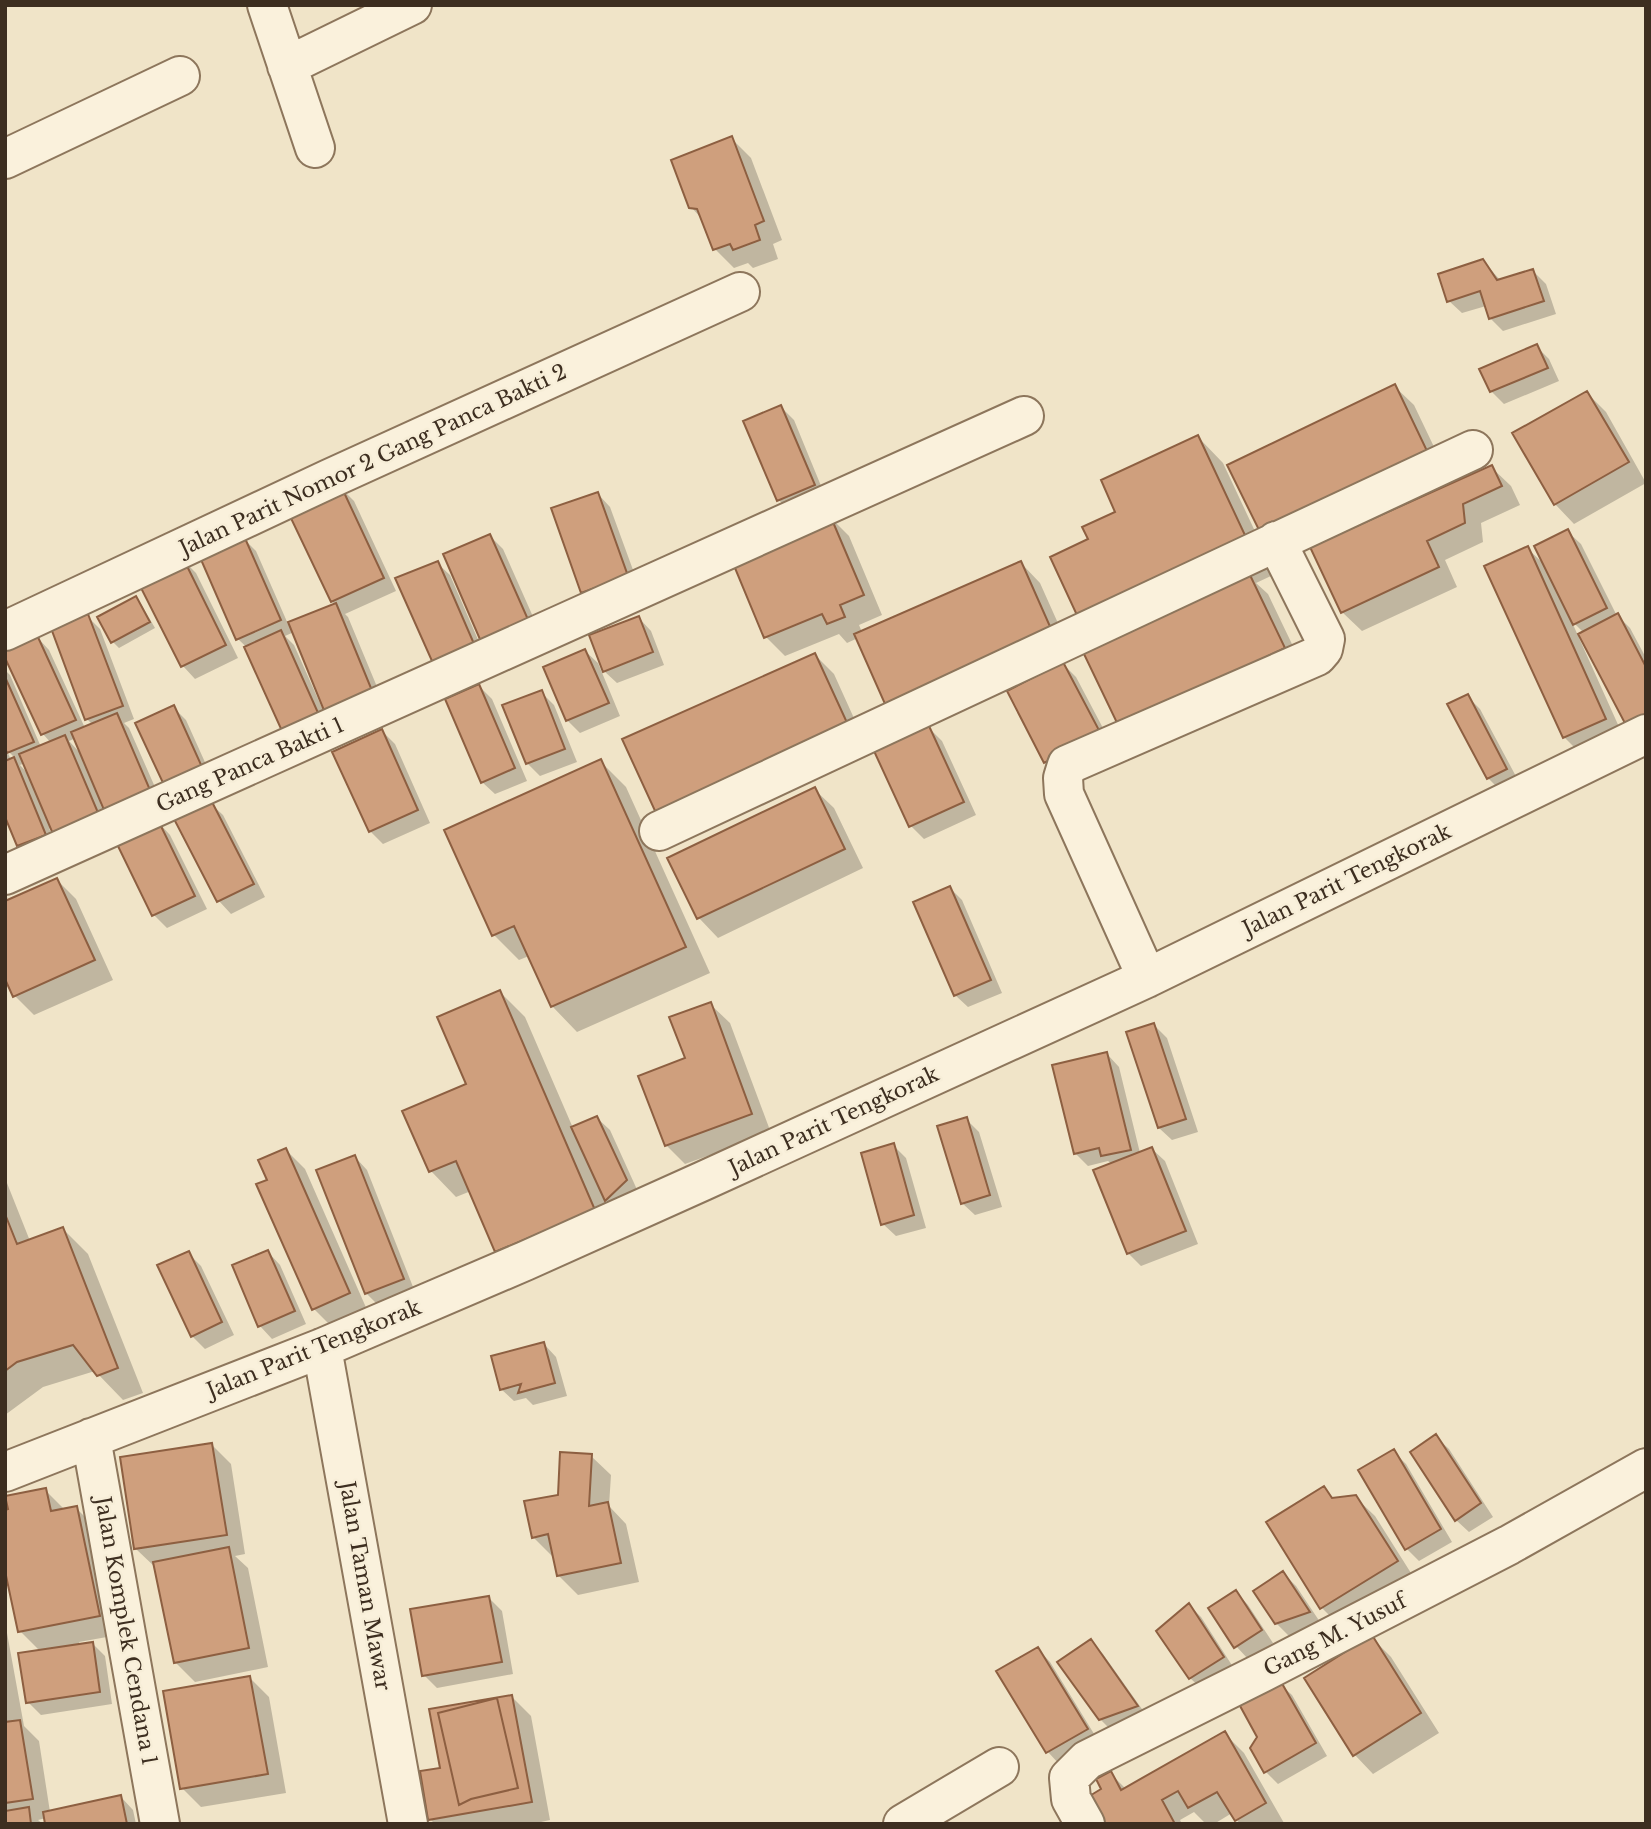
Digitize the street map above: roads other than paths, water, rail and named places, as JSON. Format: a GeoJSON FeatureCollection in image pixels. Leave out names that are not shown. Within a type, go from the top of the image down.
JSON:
{"type":"FeatureCollection","features":[{"type":"Feature","properties":{"kind":"street"},"geometry":{"type":"LineString","coordinates":[[267,5],[315,148]]}},
{"type":"Feature","properties":{"kind":"street"},"geometry":{"type":"LineString","coordinates":[[287,66],[412,5]]}},
{"type":"Feature","properties":{"kind":"street"},"geometry":{"type":"LineString","coordinates":[[5,159],[180,75]]}},
{"type":"Feature","properties":{"kind":"street","name":"Jalan Parit Nomor 2 Gang Panca Bakti 2"},"geometry":{"type":"LineString","coordinates":[[5,631],[329,479],[740,292]]}},
{"type":"Feature","properties":{"kind":"street","name":"Gang Panca Bakti 1"},"geometry":{"type":"LineString","coordinates":[[5,875],[1024,416]]}},
{"type":"Feature","properties":{"kind":"street"},"geometry":{"type":"LineString","coordinates":[[659,831],[1473,450]]}},
{"type":"Feature","properties":{"kind":"street"},"geometry":{"type":"LineString","coordinates":[[1147,978],[1064,794],[1063,778],[1068,765],[1317,656],[1323,649],[1325,639],[1276,541]]}},
{"type":"Feature","properties":{"kind":"street","name":"Jalan Parit Tengkorak"},"geometry":{"type":"LineString","coordinates":[[5,1472],[322,1348],[691,1187],[1147,978],[1646,734]]}},
{"type":"Feature","properties":{"kind":"street","name":"Jalan Taman Mawar"},"geometry":{"type":"LineString","coordinates":[[322,1348],[408,1824]]}},
{"type":"Feature","properties":{"kind":"street","name":"Jalan Komplek Cendana 1"},"geometry":{"type":"LineString","coordinates":[[92,1438],[160,1824]]}},
{"type":"Feature","properties":{"kind":"street","name":"Gang M. Yusuf"},"geometry":{"type":"LineString","coordinates":[[1085,1824],[1071,1799],[1069,1778],[1087,1760],[1509,1545],[1646,1468]]}},
{"type":"Feature","properties":{"kind":"street"},"geometry":{"type":"LineString","coordinates":[[903,1824],[999,1767]]}}]}
